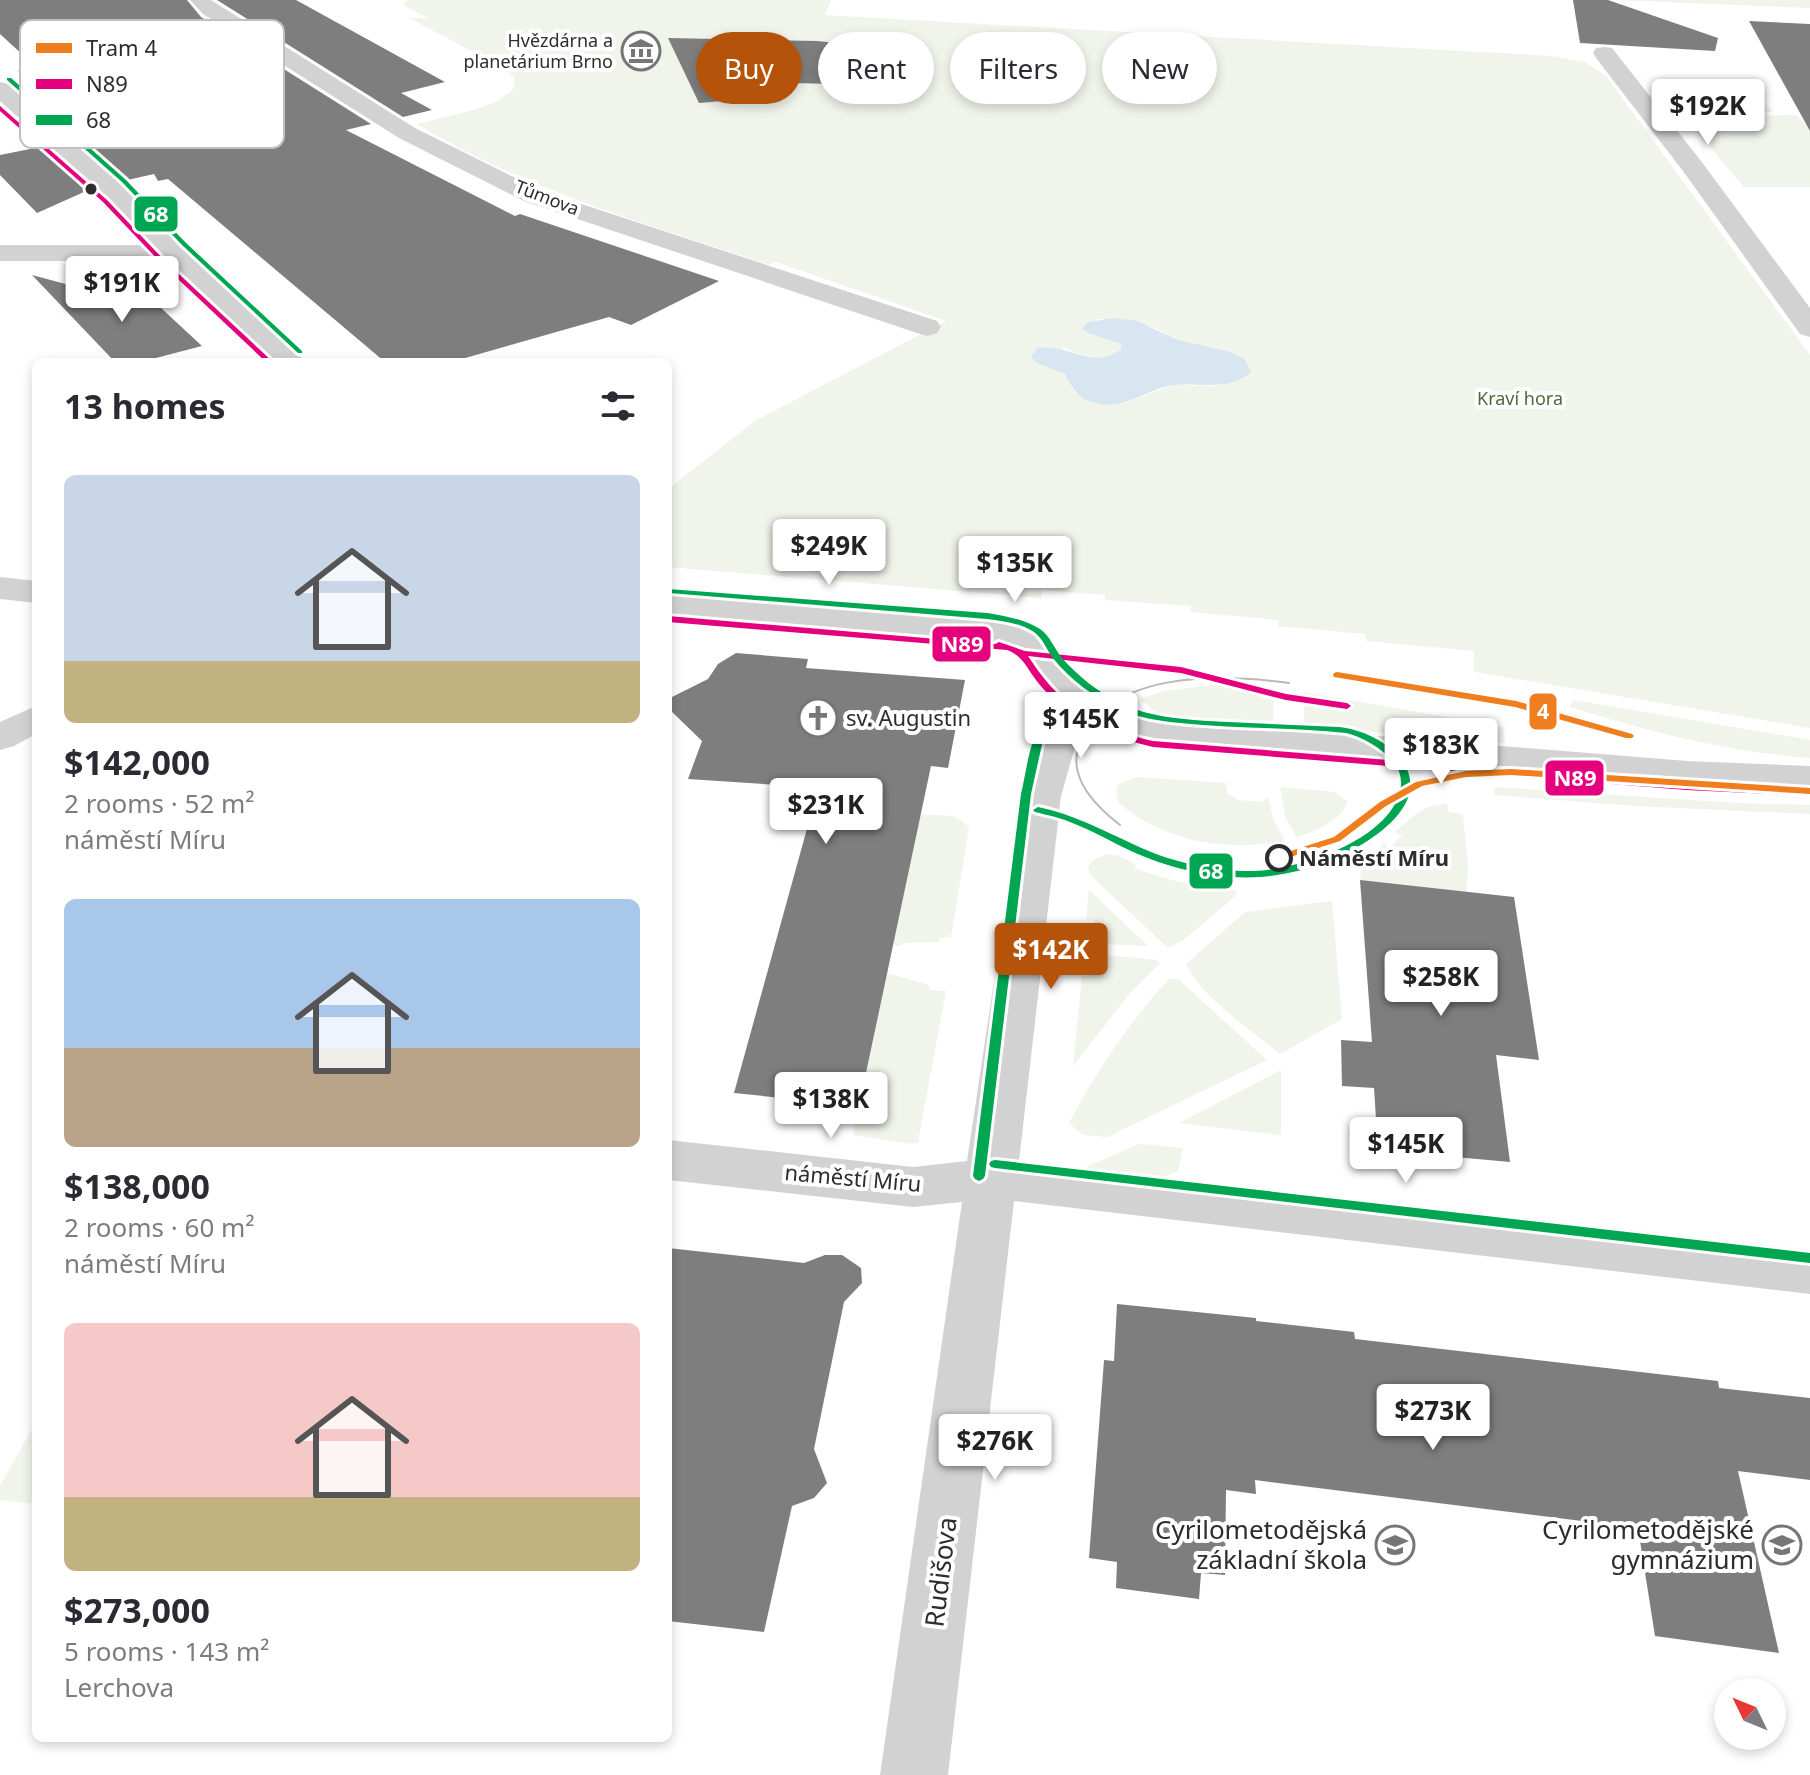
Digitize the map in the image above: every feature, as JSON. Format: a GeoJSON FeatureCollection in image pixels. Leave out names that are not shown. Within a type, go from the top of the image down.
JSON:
{"type":"FeatureCollection","features":[{"type":"Feature","properties":{"kind":"street","name":"Tůmova"},"geometry":{"type":"LineString","coordinates":[[200,0],[226,20]]}},
{"type":"Feature","properties":{"kind":"street"},"geometry":{"type":"LineString","coordinates":[[1604,53],[1677,145],[1810,328]]}},
{"type":"Feature","properties":{"kind":"street","name":"Tůmova"},"geometry":{"type":"LineString","coordinates":[[284,56],[407,133],[533,196],[927,327]]}},
{"type":"Feature","properties":{"kind":"street"},"geometry":{"type":"LineString","coordinates":[[0,89],[20,107]]}},
{"type":"Feature","properties":{"kind":"street"},"geometry":{"type":"LineString","coordinates":[[67,148],[115,191],[173,253],[287,358]]}},
{"type":"Feature","properties":{"kind":"street"},"geometry":{"type":"LineString","coordinates":[[0,253],[173,253]]}},
{"type":"Feature","properties":{"kind":"street"},"geometry":{"type":"LineString","coordinates":[[0,588],[32,592]]}},
{"type":"Feature","properties":{"kind":"street"},"geometry":{"type":"LineString","coordinates":[[672,605],[986,630],[1016,635],[1032,644],[1055,676],[1085,701],[1124,723],[1171,732],[1687,773],[1810,779]]}},
{"type":"Feature","properties":{"kind":"street"},"geometry":{"type":"LineString","coordinates":[[993,1178],[1040,796],[1052,743],[1060,726],[1085,701]]}},
{"type":"Feature","properties":{"kind":"street"},"geometry":{"type":"LineString","coordinates":[[0,738],[32,720]]}},
{"type":"Feature","properties":{"kind":"street","name":"náměstí Míru"},"geometry":{"type":"LineString","coordinates":[[672,1160],[913,1187],[993,1178],[1810,1272]]}},
{"type":"Feature","properties":{"kind":"street","name":"Rudišova"},"geometry":{"type":"LineString","coordinates":[[914,1775],[993,1178]]}},
{"type":"Feature","properties":{"kind":"green space","name":"Kraví hora"},"geometry":{"type":"Polygon","coordinates":[[[407,0],[831,0],[825,15],[1126,32],[1102,32],[1102,104],[1217,104],[1217,37],[1551,56],[1585,62],[1606,76],[1810,355],[1810,728],[1474,672],[1474,651],[1367,641],[1365,634],[1278,626],[1279,620],[1191,612],[1191,606],[1105,600],[1105,595],[1042,590],[1041,598],[672,567],[672,486],[755,421],[946,321],[776,262],[769,265],[589,204],[501,168],[417,124],[494,103],[513,90],[515,79],[504,68],[409,18],[428,18],[403,5],[407,0]],[[1099,319],[1084,325],[1088,333],[1121,344],[1121,349],[1100,357],[1085,356],[1063,347],[1065,374],[1075,393],[1127,402],[1172,385],[1217,386],[1244,379],[1231,352],[1178,340],[1153,327],[1099,319]]]}},
{"type":"Feature","properties":{"kind":"green space"},"geometry":{"type":"Polygon","coordinates":[[[1614,0],[1810,0],[1810,8],[1614,0]]]}},
{"type":"Feature","properties":{"kind":"green space"},"geometry":{"type":"Polygon","coordinates":[[[1661,90],[1751,90],[1773,112],[1681,113],[1661,90]]]}},
{"type":"Feature","properties":{"kind":"green space"},"geometry":{"type":"Polygon","coordinates":[[[1796,115],[1810,128],[1810,187],[1744,187],[1684,116],[1796,115]]]}},
{"type":"Feature","properties":{"kind":"green space"},"geometry":{"type":"Polygon","coordinates":[[[1212,685],[1274,687],[1273,725],[1159,715],[1140,699],[1164,691],[1212,685]]]}},
{"type":"Feature","properties":{"kind":"green space"},"geometry":{"type":"Polygon","coordinates":[[[1304,692],[1503,727],[1505,743],[1304,726],[1304,692]]]}},
{"type":"Feature","properties":{"kind":"green space"},"geometry":{"type":"Polygon","coordinates":[[[1574,700],[1810,740],[1810,758],[1747,751],[1659,732],[1569,707],[1574,700]]]}},
{"type":"Feature","properties":{"kind":"green space"},"geometry":{"type":"Polygon","coordinates":[[[1137,777],[1226,783],[1227,793],[1238,800],[1262,802],[1268,797],[1273,819],[1285,841],[1219,844],[1197,841],[1155,827],[1118,802],[1118,784],[1137,777]]]}},
{"type":"Feature","properties":{"kind":"green space"},"geometry":{"type":"Polygon","coordinates":[[[1280,787],[1335,792],[1348,802],[1334,820],[1297,837],[1286,819],[1280,787]]]}},
{"type":"Feature","properties":{"kind":"green space"},"geometry":{"type":"Polygon","coordinates":[[[1494,787],[1810,805],[1810,814],[1635,806],[1495,795],[1494,787]]]}},
{"type":"Feature","properties":{"kind":"green space"},"geometry":{"type":"Polygon","coordinates":[[[1447,804],[1448,812],[1463,814],[1468,868],[1466,892],[1360,880],[1362,866],[1383,844],[1390,847],[1402,836],[1395,832],[1418,812],[1447,804]]]}},
{"type":"Feature","properties":{"kind":"green space"},"geometry":{"type":"Polygon","coordinates":[[[907,814],[955,816],[969,827],[951,937],[940,938],[938,942],[902,943],[901,946],[893,945],[916,834],[907,814]]]}},
{"type":"Feature","properties":{"kind":"green space"},"geometry":{"type":"Polygon","coordinates":[[[1108,854],[1120,856],[1136,865],[1134,868],[1160,877],[1237,891],[1185,939],[1168,948],[1090,875],[1088,867],[1093,860],[1108,854]]]}},
{"type":"Feature","properties":{"kind":"green space"},"geometry":{"type":"Polygon","coordinates":[[[1089,890],[1148,946],[1085,943],[1085,930],[1093,930],[1094,920],[1086,919],[1089,890]]]}},
{"type":"Feature","properties":{"kind":"green space"},"geometry":{"type":"Polygon","coordinates":[[[1332,901],[1342,1019],[1280,1054],[1215,1000],[1186,964],[1245,912],[1332,901]]]}},
{"type":"Feature","properties":{"kind":"green space"},"geometry":{"type":"Polygon","coordinates":[[[1083,953],[1157,960],[1160,963],[1130,993],[1073,1066],[1082,976],[1090,975],[1091,965],[1083,964],[1083,953]]]}},
{"type":"Feature","properties":{"kind":"green space"},"geometry":{"type":"Polygon","coordinates":[[[887,973],[929,985],[930,990],[946,991],[918,1142],[912,1144],[853,1135],[887,973]]]}},
{"type":"Feature","properties":{"kind":"green space"},"geometry":{"type":"Polygon","coordinates":[[[1169,979],[1178,979],[1267,1060],[1107,1137],[1083,1135],[1069,1123],[1080,1103],[1127,1030],[1169,979]]]}},
{"type":"Feature","properties":{"kind":"green space"},"geometry":{"type":"Polygon","coordinates":[[[1281,1070],[1281,1135],[1179,1123],[1281,1070]]]}},
{"type":"Feature","properties":{"kind":"green space"},"geometry":{"type":"Polygon","coordinates":[[[1139,1144],[1183,1148],[1178,1171],[1165,1176],[1082,1169],[1139,1144]]]}},
{"type":"Feature","properties":{"kind":"green space"},"geometry":{"type":"Polygon","coordinates":[[[32,1429],[32,1504],[0,1500],[0,1486],[32,1429]]]}},
{"type":"Feature","properties":{"kind":"shaded area"},"geometry":{"type":"Polygon","coordinates":[[[1115,318],[1137,321],[1178,340],[1231,352],[1244,359],[1251,372],[1234,382],[1173,385],[1129,401],[1101,404],[1083,398],[1065,374],[1035,362],[1031,357],[1037,348],[1060,349],[1091,357],[1111,355],[1121,349],[1121,344],[1082,328],[1088,322],[1115,318]]]}},
{"type":"Feature","properties":{"kind":"building"},"geometry":{"type":"Polygon","coordinates":[[[0,0],[187,0],[206,20],[20,20],[20,52],[0,34],[0,0]]]}},
{"type":"Feature","properties":{"kind":"building"},"geometry":{"type":"Polygon","coordinates":[[[217,0],[296,0],[445,82],[401,93],[432,110],[403,117],[284,42],[284,20],[249,20],[217,0]]]}},
{"type":"Feature","properties":{"kind":"building"},"geometry":{"type":"Polygon","coordinates":[[[1573,0],[1608,0],[1718,38],[1715,51],[1580,43],[1573,0]]]}},
{"type":"Feature","properties":{"kind":"building"},"geometry":{"type":"Polygon","coordinates":[[[1749,21],[1810,24],[1810,131],[1749,21]]]}},
{"type":"Feature","properties":{"kind":"building"},"geometry":{"type":"Polygon","coordinates":[[[668,38],[696,39],[696,97],[668,38]]]}},
{"type":"Feature","properties":{"kind":"building"},"geometry":{"type":"Polygon","coordinates":[[[802,41],[818,41],[818,84],[802,83],[802,41]]]}},
{"type":"Feature","properties":{"kind":"building"},"geometry":{"type":"Polygon","coordinates":[[[284,69],[371,124],[346,130],[515,216],[520,214],[719,281],[631,325],[609,317],[465,358],[380,358],[168,179],[158,181],[154,174],[123,181],[86,148],[284,148],[284,69]]]}},
{"type":"Feature","properties":{"kind":"building"},"geometry":{"type":"Polygon","coordinates":[[[47,148],[93,188],[37,213],[0,175],[0,155],[47,148]]]}},
{"type":"Feature","properties":{"kind":"building"},"geometry":{"type":"Polygon","coordinates":[[[32,275],[160,307],[202,346],[156,358],[111,358],[32,275]]]}},
{"type":"Feature","properties":{"kind":"building"},"geometry":{"type":"Polygon","coordinates":[[[736,653],[808,659],[806,668],[965,680],[948,768],[931,766],[859,1106],[734,1093],[808,825],[784,823],[794,786],[688,779],[702,741],[672,712],[672,697],[708,679],[718,664],[736,653]]]}},
{"type":"Feature","properties":{"kind":"building"},"geometry":{"type":"Polygon","coordinates":[[[1360,880],[1514,897],[1539,1060],[1496,1055],[1510,1162],[1378,1150],[1374,1088],[1342,1086],[1341,1040],[1372,1042],[1360,880]]]}},
{"type":"Feature","properties":{"kind":"building"},"geometry":{"type":"Polygon","coordinates":[[[672,1248],[804,1263],[825,1255],[842,1255],[861,1268],[862,1283],[844,1302],[814,1449],[827,1483],[814,1498],[792,1506],[764,1632],[672,1621],[672,1248]]]}},
{"type":"Feature","properties":{"kind":"building"},"geometry":{"type":"Polygon","coordinates":[[[1117,1304],[1256,1318],[1256,1321],[1354,1332],[1355,1339],[1718,1381],[1719,1388],[1810,1398],[1810,1480],[1738,1471],[1779,1653],[1655,1636],[1638,1528],[1255,1480],[1256,1494],[1226,1490],[1225,1575],[1201,1573],[1199,1599],[1116,1588],[1117,1562],[1089,1558],[1104,1360],[1114,1361],[1117,1304]]]}},
{"type":"Feature","properties":{"kind":"tram line","name":"4"},"geometry":{"type":"LineString","coordinates":[[1337,675],[1516,704],[1629,736]]}},
{"type":"Feature","properties":{"kind":"tram line"},"geometry":{"type":"LineString","coordinates":[[1120,825],[1087,792],[1076,760],[1091,723],[1112,704],[1138,691],[1199,679],[1231,678],[1289,683]]}},
{"type":"Feature","properties":{"kind":"tram line","name":"4"},"geometry":{"type":"LineString","coordinates":[[1278,858],[1337,839],[1383,804],[1419,784],[1466,774],[1511,772],[1810,791]]}},
{"type":"Feature","properties":{"kind":"transit line","name":"68"},"geometry":{"type":"LineString","coordinates":[[9,79],[20,89]]}},
{"type":"Feature","properties":{"kind":"transit line","name":"N89"},"geometry":{"type":"LineString","coordinates":[[0,108],[20,126]]}},
{"type":"Feature","properties":{"kind":"transit line","name":"N89"},"geometry":{"type":"LineString","coordinates":[[45,148],[105,201],[164,263],[266,358]]}},
{"type":"Feature","properties":{"kind":"transit line","name":"68"},"geometry":{"type":"LineString","coordinates":[[87,148],[300,352]]}},
{"type":"Feature","properties":{"kind":"transit line","name":"68"},"geometry":{"type":"LineString","coordinates":[[672,591],[987,616],[1014,621],[1039,632],[1056,656],[1080,680],[1109,701],[1129,710],[1192,722],[1353,732],[1388,750],[1403,767],[1407,785],[1401,803],[1387,821],[1346,850],[1312,864],[1260,874],[1212,871],[1172,862],[1133,848],[1075,820],[1038,810]]}},
{"type":"Feature","properties":{"kind":"transit line","name":"N89"},"geometry":{"type":"LineString","coordinates":[[672,619],[1011,648],[1026,659],[1055,695],[1080,715],[1123,736],[1153,744],[1686,787],[1809,793]]}},
{"type":"Feature","properties":{"kind":"transit line","name":"N89"},"geometry":{"type":"LineString","coordinates":[[999,645],[1024,653],[1181,670],[1286,697],[1347,706]]}},
{"type":"Feature","properties":{"kind":"transit line","name":"68"},"geometry":{"type":"LineString","coordinates":[[979,1176],[1026,794],[1038,740],[1045,724]]}},
{"type":"Feature","properties":{"kind":"transit line","name":"68"},"geometry":{"type":"LineString","coordinates":[[995,1164],[1810,1258]]}},
{"type":"Feature","properties":{"kind":"place","name":"Hvězdárna a planetárium Brno"},"geometry":{"type":"Point","coordinates":[641,51]}},
{"type":"Feature","properties":{"kind":"place","name":"sv. Augustin"},"geometry":{"type":"Point","coordinates":[818,718]}},
{"type":"Feature","properties":{"kind":"place","name":"Náměstí Míru"},"geometry":{"type":"Point","coordinates":[1279,858]}},
{"type":"Feature","properties":{"kind":"place","name":"Cyrilometodějská základní škola"},"geometry":{"type":"Point","coordinates":[1395,1545]}},
{"type":"Feature","properties":{"kind":"place","name":"Cyrilometodějské gymnázium"},"geometry":{"type":"Point","coordinates":[1782,1545]}}]}
